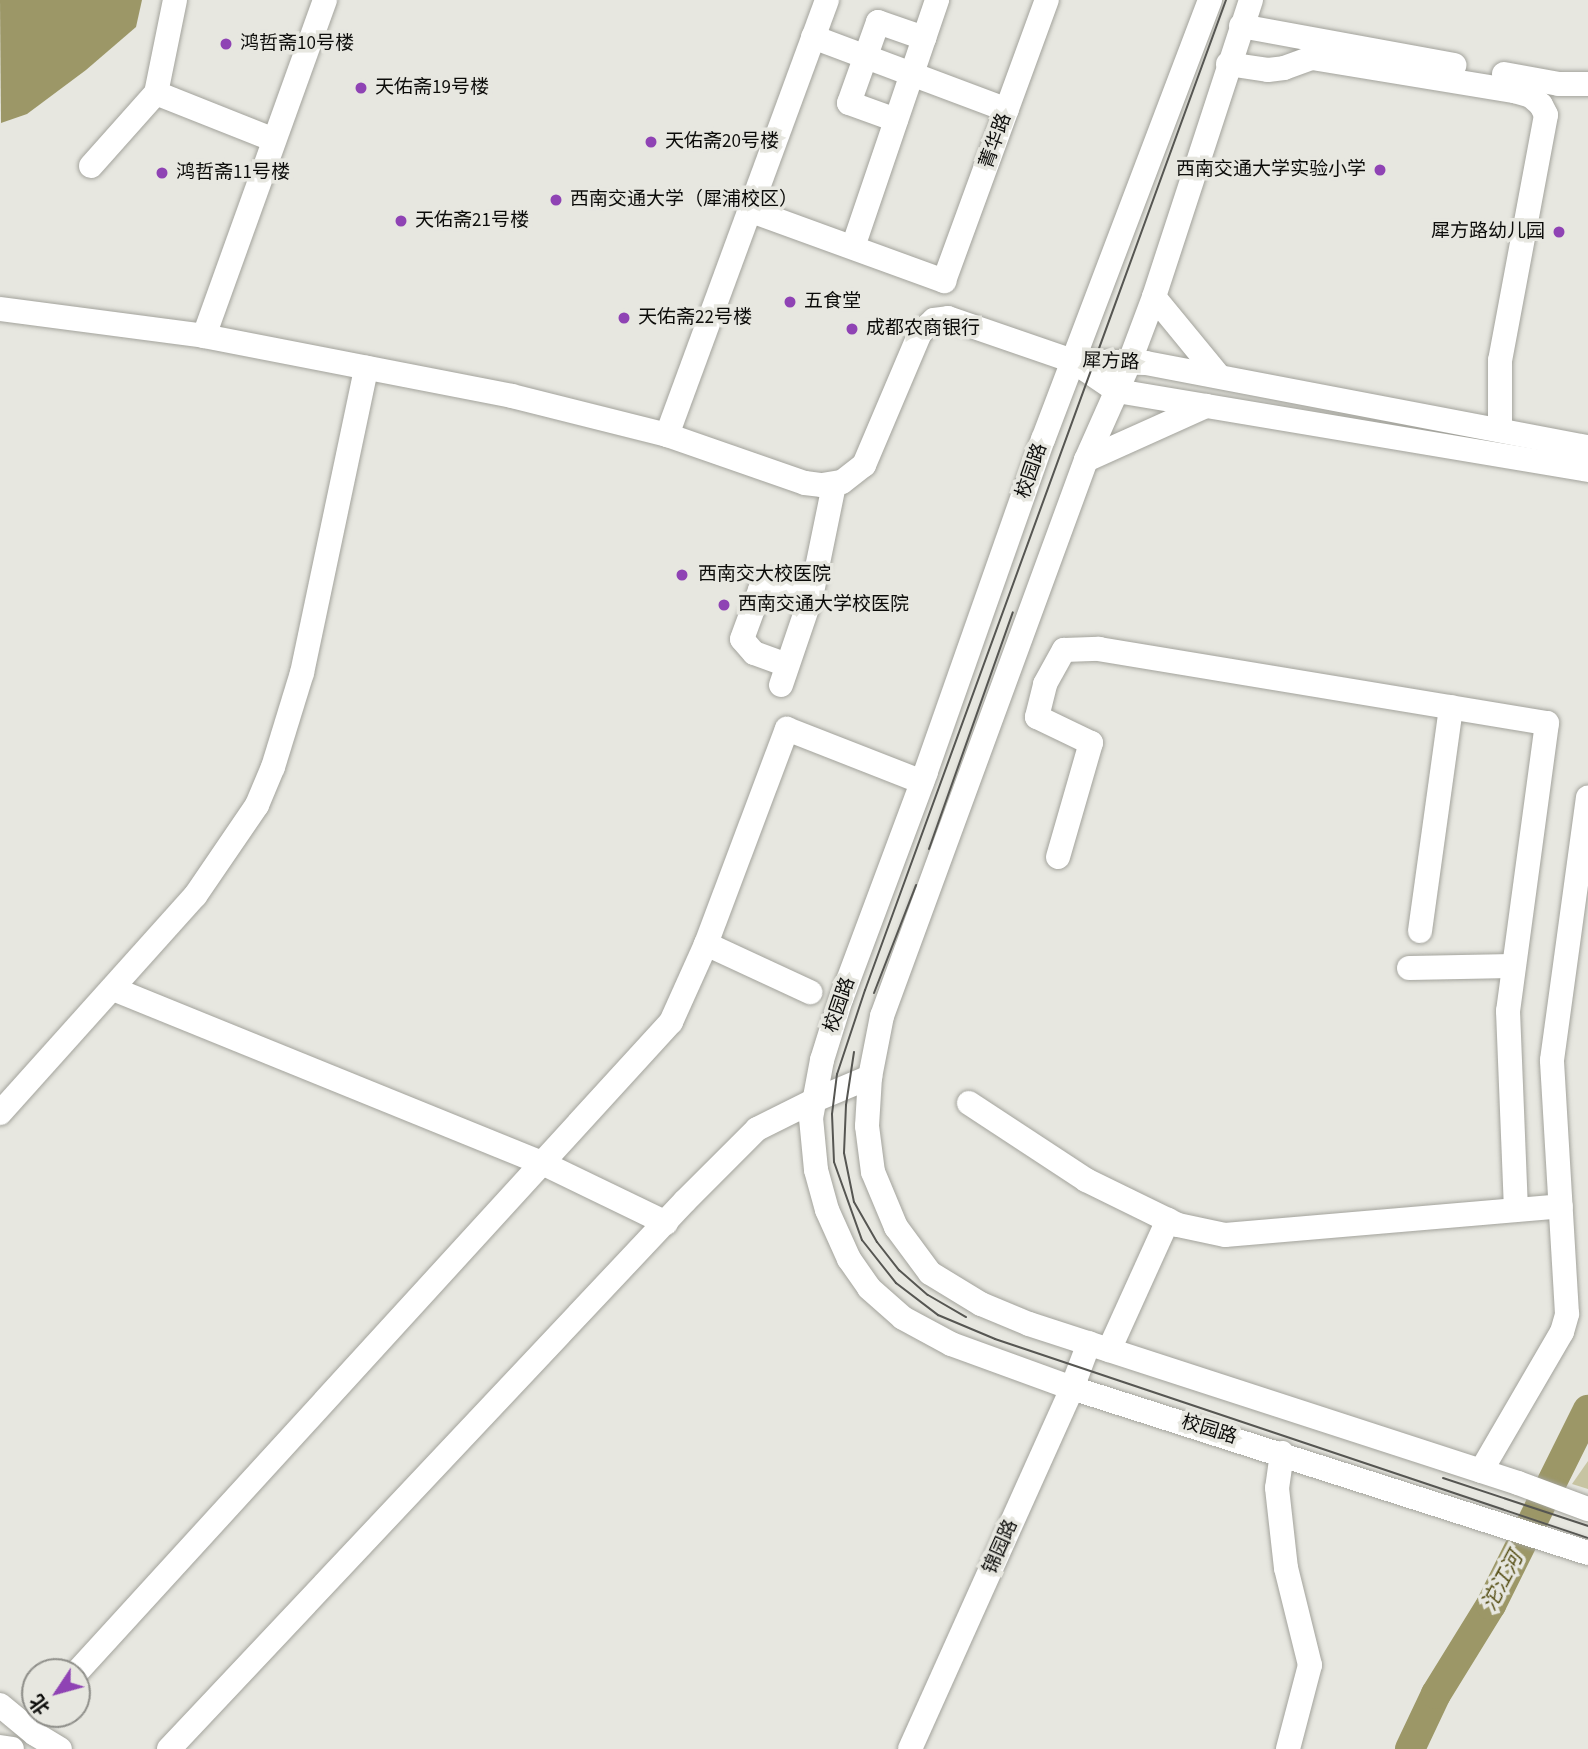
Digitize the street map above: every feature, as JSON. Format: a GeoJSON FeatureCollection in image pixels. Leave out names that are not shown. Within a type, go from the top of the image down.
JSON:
{"type":"FeatureCollection","features":[{"type":"Feature","properties":{"kind":"street"},"geometry":{"type":"LineString","coordinates":[[91,166],[156,93],[176,0]]}},
{"type":"Feature","properties":{"kind":"street"},"geometry":{"type":"LineString","coordinates":[[667,435],[827,0]]}},
{"type":"Feature","properties":{"kind":"street"},"geometry":{"type":"LineString","coordinates":[[749,210],[853,247],[937,0]]}},
{"type":"Feature","properties":{"kind":"street","name":"菁华路"},"geometry":{"type":"LineString","coordinates":[[853,247],[944,281],[1047,0]]}},
{"type":"Feature","properties":{"kind":"street","name":"校园路"},"geometry":{"type":"LineString","coordinates":[[1209,0],[1073,361],[841,999],[822,1060],[811,1118],[816,1170],[827,1210],[849,1259],[869,1288],[903,1318],[951,1344],[1072,1388],[1588,1553]]}},
{"type":"Feature","properties":{"kind":"street"},"geometry":{"type":"LineString","coordinates":[[1251,0],[1154,297],[1130,360],[1086,460],[882,1016],[870,1077],[867,1126],[873,1172],[896,1227],[930,1273],[981,1304],[1029,1324],[1518,1483],[1580,1507]]}},
{"type":"Feature","properties":{"kind":"street"},"geometry":{"type":"LineString","coordinates":[[204,336],[320,1]]}},
{"type":"Feature","properties":{"kind":"street"},"geometry":{"type":"LineString","coordinates":[[896,120],[849,103],[878,22],[924,38]]}},
{"type":"Feature","properties":{"kind":"street"},"geometry":{"type":"LineString","coordinates":[[1241,26],[1559,84],[1588,84]]}},
{"type":"Feature","properties":{"kind":"street"},"geometry":{"type":"LineString","coordinates":[[813,37],[1007,110]]}},
{"type":"Feature","properties":{"kind":"street"},"geometry":{"type":"LineString","coordinates":[[1228,64],[1276,69],[1312,58],[1514,91],[1531,96],[1541,105],[1546,115],[1500,360],[1500,430]]}},
{"type":"Feature","properties":{"kind":"street"},"geometry":{"type":"LineString","coordinates":[[156,93],[274,140]]}},
{"type":"Feature","properties":{"kind":"street"},"geometry":{"type":"LineString","coordinates":[[1154,297],[1218,375]]}},
{"type":"Feature","properties":{"kind":"street"},"geometry":{"type":"LineString","coordinates":[[0,309],[204,336],[512,397],[667,435],[805,483],[834,485],[858,471],[869,458],[920,333],[934,320],[954,319],[1073,361]]}},
{"type":"Feature","properties":{"kind":"street","name":"犀方路"},"geometry":{"type":"LineString","coordinates":[[1073,361],[1130,360],[1588,447]]}},
{"type":"Feature","properties":{"kind":"street","name":"犀方路"},"geometry":{"type":"LineString","coordinates":[[1073,361],[1117,391],[1588,471]]}},
{"type":"Feature","properties":{"kind":"street"},"geometry":{"type":"LineString","coordinates":[[0,1113],[113,989],[220,862],[257,805],[274,767],[302,673],[366,368]]}},
{"type":"Feature","properties":{"kind":"street"},"geometry":{"type":"LineString","coordinates":[[1086,460],[1206,406]]}},
{"type":"Feature","properties":{"kind":"street"},"geometry":{"type":"LineString","coordinates":[[811,597],[790,585],[772,582],[760,590],[742,639],[754,653],[784,675],[811,597],[834,485]]}},
{"type":"Feature","properties":{"kind":"street"},"geometry":{"type":"LineString","coordinates":[[1058,857],[1091,743],[1037,717],[1045,684],[1065,650],[1099,649],[1547,723],[1508,1011],[1516,1210]]}},
{"type":"Feature","properties":{"kind":"street"},"geometry":{"type":"LineString","coordinates":[[1420,931],[1451,707]]}},
{"type":"Feature","properties":{"kind":"street"},"geometry":{"type":"LineString","coordinates":[[90,1658],[540,1162],[671,1022],[706,944],[787,729],[922,782]]}},
{"type":"Feature","properties":{"kind":"street"},"geometry":{"type":"LineString","coordinates":[[1481,1471],[1562,1332],[1567,1314],[1552,1060],[1588,797]]}},
{"type":"Feature","properties":{"kind":"street"},"geometry":{"type":"LineString","coordinates":[[706,944],[810,992]]}},
{"type":"Feature","properties":{"kind":"street"},"geometry":{"type":"LineString","coordinates":[[1409,968],[1513,966]]}},
{"type":"Feature","properties":{"kind":"street"},"geometry":{"type":"LineString","coordinates":[[113,989],[540,1162],[666,1223]]}},
{"type":"Feature","properties":{"kind":"street"},"geometry":{"type":"LineString","coordinates":[[169,1749],[758,1129],[815,1100],[870,1077]]}},
{"type":"Feature","properties":{"kind":"street"},"geometry":{"type":"LineString","coordinates":[[969,1103],[1086,1180],[1167,1220],[1225,1235],[1561,1206]]}},
{"type":"Feature","properties":{"kind":"street","name":"锦园路"},"geometry":{"type":"LineString","coordinates":[[910,1749],[1072,1388],[1099,1347],[1167,1220]]}},
{"type":"Feature","properties":{"kind":"street"},"geometry":{"type":"LineString","coordinates":[[1282,1453],[1277,1488],[1286,1568],[1310,1665],[1288,1749]]}},
{"type":"Feature","properties":{"kind":"street"},"geometry":{"type":"LineString","coordinates":[[0,1705],[41,1736]]}},
{"type":"Feature","properties":{"kind":"street"},"geometry":{"type":"LineString","coordinates":[[0,1747],[12,1749]]}},
{"type":"Feature","properties":{"kind":"shaded area"},"geometry":{"type":"Polygon","coordinates":[[[0,0],[142,0],[136,27],[86,70],[27,114],[1,123],[0,0]]]}},
{"type":"Feature","properties":{"kind":"shaded area"},"geometry":{"type":"Polygon","coordinates":[[[1588,1461],[1588,1489],[1572,1484],[1588,1461]]]}},
{"type":"Feature","properties":{"kind":"waterway","name":"沱江河"},"geometry":{"type":"LineString","coordinates":[[1410,1749],[1436,1694],[1491,1605],[1588,1410]]}},
{"type":"Feature","properties":{"kind":"tram line"},"geometry":{"type":"LineString","coordinates":[[1226,0],[865,990],[837,1074],[832,1114],[834,1162],[862,1240],[896,1283],[938,1315],[995,1339],[1588,1538]]}},
{"type":"Feature","properties":{"kind":"tram line"},"geometry":{"type":"LineString","coordinates":[[929,849],[1013,612]]}},
{"type":"Feature","properties":{"kind":"tram line"},"geometry":{"type":"LineString","coordinates":[[874,993],[916,885]]}},
{"type":"Feature","properties":{"kind":"tram line"},"geometry":{"type":"LineString","coordinates":[[854,1052],[846,1105],[844,1153],[854,1202],[877,1242],[899,1270],[928,1295],[966,1317]]}},
{"type":"Feature","properties":{"kind":"tram line"},"geometry":{"type":"LineString","coordinates":[[1443,1478],[1588,1526]]}},
{"type":"Feature","properties":{"kind":"place","name":"鸿哲斋10号楼"},"geometry":{"type":"Point","coordinates":[226,44]}},
{"type":"Feature","properties":{"kind":"place","name":"天佑斋19号楼"},"geometry":{"type":"Point","coordinates":[361,88]}},
{"type":"Feature","properties":{"kind":"place","name":"天佑斋20号楼"},"geometry":{"type":"Point","coordinates":[651,142]}},
{"type":"Feature","properties":{"kind":"place","name":"西南交通大学实验小学"},"geometry":{"type":"Point","coordinates":[1380,170]}},
{"type":"Feature","properties":{"kind":"place","name":"鸿哲斋11号楼"},"geometry":{"type":"Point","coordinates":[162,173]}},
{"type":"Feature","properties":{"kind":"place","name":"西南交通大学（犀浦校区）"},"geometry":{"type":"Point","coordinates":[556,200]}},
{"type":"Feature","properties":{"kind":"place","name":"天佑斋21号楼"},"geometry":{"type":"Point","coordinates":[401,221]}},
{"type":"Feature","properties":{"kind":"place","name":"犀方路幼儿园"},"geometry":{"type":"Point","coordinates":[1559,232]}},
{"type":"Feature","properties":{"kind":"place","name":"五食堂"},"geometry":{"type":"Point","coordinates":[790,302]}},
{"type":"Feature","properties":{"kind":"place","name":"天佑斋22号楼"},"geometry":{"type":"Point","coordinates":[624,318]}},
{"type":"Feature","properties":{"kind":"place","name":"成都农商银行"},"geometry":{"type":"Point","coordinates":[852,329]}},
{"type":"Feature","properties":{"kind":"place","name":"西南交大校医院"},"geometry":{"type":"Point","coordinates":[682,575]}},
{"type":"Feature","properties":{"kind":"place","name":"西南交通大学校医院"},"geometry":{"type":"Point","coordinates":[724,605]}}]}
